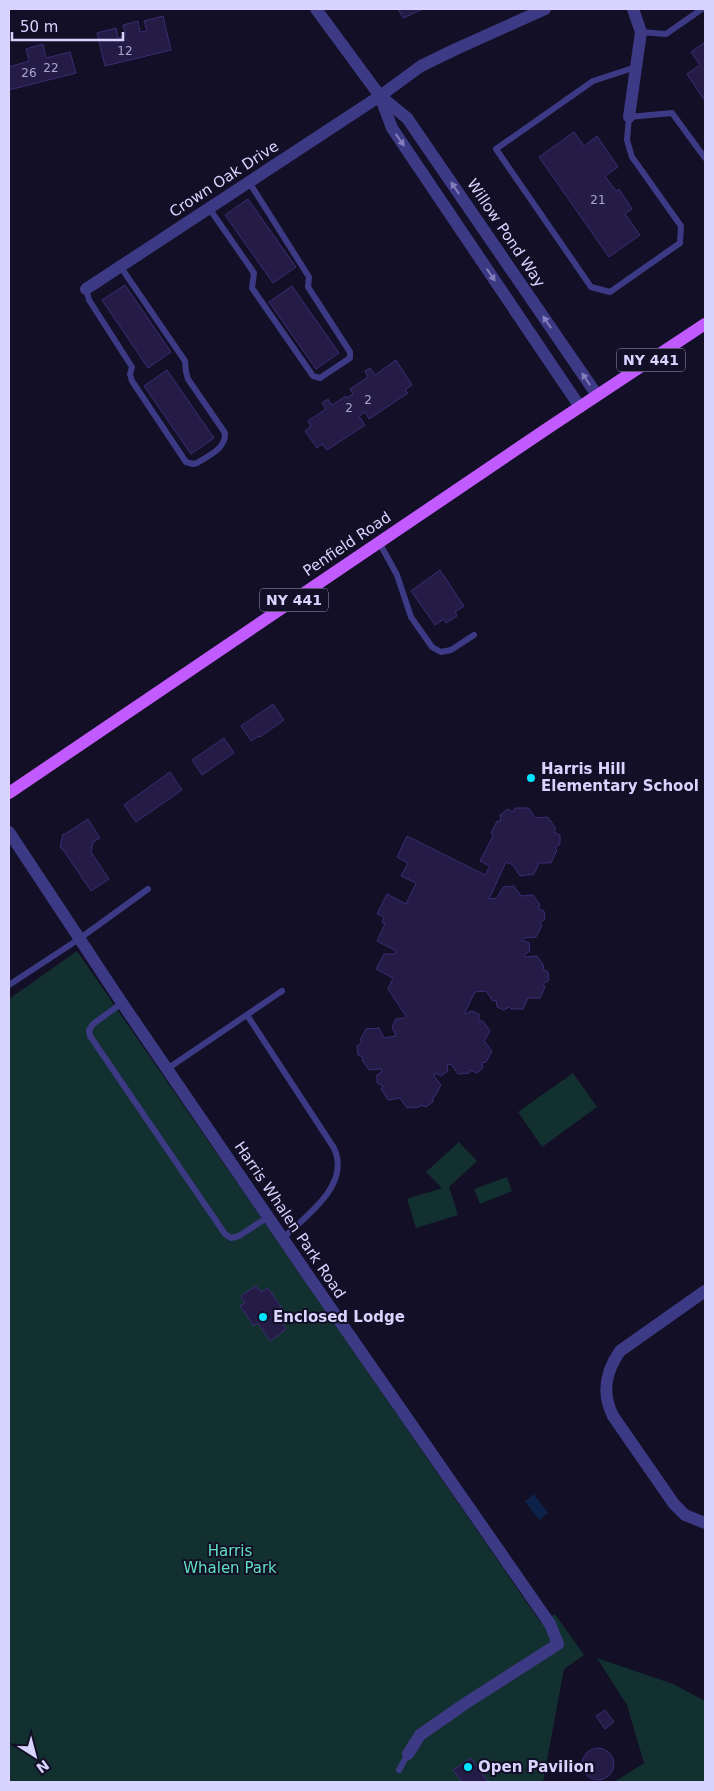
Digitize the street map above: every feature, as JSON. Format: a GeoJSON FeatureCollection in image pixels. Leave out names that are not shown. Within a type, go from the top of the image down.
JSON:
{"type":"FeatureCollection","features":[{"type":"Feature","properties":{"kind":"main road","name":"Penfield Road"},"geometry":{"type":"LineString","coordinates":[[9,793],[705,324]]}},
{"type":"Feature","properties":{"kind":"street","name":"Willow Pond Way"},"geometry":{"type":"LineString","coordinates":[[316,9],[380,96],[407,118],[597,395]]}},
{"type":"Feature","properties":{"kind":"street"},"geometry":{"type":"LineString","coordinates":[[380,96],[421,66],[530,12],[545,9]]}},
{"type":"Feature","properties":{"kind":"street"},"geometry":{"type":"LineString","coordinates":[[629,117],[641,32],[633,9]]}},
{"type":"Feature","properties":{"kind":"street","name":"Willow Pond Way"},"geometry":{"type":"LineString","coordinates":[[380,96],[392,128],[580,407]]}},
{"type":"Feature","properties":{"kind":"street","name":"Crown Oak Drive"},"geometry":{"type":"LineString","coordinates":[[86,289],[380,96]]}},
{"type":"Feature","properties":{"kind":"street","name":"Harris Whalen Park Road"},"geometry":{"type":"LineString","coordinates":[[9,832],[122,1003],[268,1217],[550,1624],[558,1644],[420,1735],[408,1754]]}},
{"type":"Feature","properties":{"kind":"street"},"geometry":{"type":"LineString","coordinates":[[705,1291],[620,1350],[612,1363],[605,1388],[607,1400],[614,1416],[674,1504],[685,1515],[705,1523]]}},
{"type":"Feature","properties":{"kind":"lane"},"geometry":{"type":"LineString","coordinates":[[641,32],[666,34],[702,9]]}},
{"type":"Feature","properties":{"kind":"lane"},"geometry":{"type":"LineString","coordinates":[[636,67],[593,81],[496,149],[591,287],[610,292],[680,243],[681,226],[632,157],[628,140],[629,117],[672,113],[705,158]]}},
{"type":"Feature","properties":{"kind":"lane"},"geometry":{"type":"LineString","coordinates":[[209,208],[254,273],[252,288],[313,376],[320,378],[350,358],[350,352],[308,287],[309,277],[249,182]]}},
{"type":"Feature","properties":{"kind":"lane"},"geometry":{"type":"LineString","coordinates":[[86,289],[89,300],[132,367],[130,374],[132,381],[186,462],[197,463],[221,447],[225,434],[188,379],[185,361],[120,266]]}},
{"type":"Feature","properties":{"kind":"lane"},"geometry":{"type":"LineString","coordinates":[[379,542],[397,575],[411,616],[432,647],[441,652],[451,650],[474,635]]}},
{"type":"Feature","properties":{"kind":"lane"},"geometry":{"type":"LineString","coordinates":[[9,985],[79,939],[148,889]]}},
{"type":"Feature","properties":{"kind":"lane"},"geometry":{"type":"LineString","coordinates":[[167,1069],[282,991]]}},
{"type":"Feature","properties":{"kind":"lane"},"geometry":{"type":"LineString","coordinates":[[122,1003],[93,1024],[88,1030],[90,1036],[225,1234],[231,1238],[240,1236],[268,1217]]}},
{"type":"Feature","properties":{"kind":"lane"},"geometry":{"type":"LineString","coordinates":[[247,1015],[338,1156],[339,1168],[335,1182],[325,1197],[283,1238]]}},
{"type":"Feature","properties":{"kind":"lane"},"geometry":{"type":"LineString","coordinates":[[399,1770],[408,1754]]}},
{"type":"Feature","properties":{"kind":"green space","name":"Harris Whalen Park"},"geometry":{"type":"Polygon","coordinates":[[[77,951],[541,1623],[555,1614],[584,1655],[564,1669],[543,1782],[9,1782],[9,999],[77,951]]]}},
{"type":"Feature","properties":{"kind":"green space"},"geometry":{"type":"Polygon","coordinates":[[[573,1073],[597,1107],[542,1147],[518,1112],[573,1073]]]}},
{"type":"Feature","properties":{"kind":"green space"},"geometry":{"type":"Polygon","coordinates":[[[459,1142],[477,1161],[449,1187],[458,1215],[416,1228],[407,1199],[442,1188],[426,1172],[459,1142]]]}},
{"type":"Feature","properties":{"kind":"green space"},"geometry":{"type":"Polygon","coordinates":[[[507,1177],[512,1191],[480,1204],[474,1189],[507,1177]]]}},
{"type":"Feature","properties":{"kind":"green space"},"geometry":{"type":"Polygon","coordinates":[[[597,1658],[673,1684],[705,1701],[705,1782],[614,1782],[644,1763],[627,1705],[597,1658]]]}},
{"type":"Feature","properties":{"kind":"water"},"geometry":{"type":"Polygon","coordinates":[[[534,1494],[548,1513],[539,1520],[525,1501],[534,1494]]]}},
{"type":"Feature","properties":{"kind":"building"},"geometry":{"type":"Polygon","coordinates":[[[398,9],[423,9],[403,18],[398,9]]]}},
{"type":"Feature","properties":{"kind":"building"},"geometry":{"type":"Polygon","coordinates":[[[163,16],[171,50],[105,66],[97,33],[116,28],[118,38],[126,36],[123,25],[138,21],[140,32],[147,31],[144,21],[163,16]]]}},
{"type":"Feature","properties":{"kind":"building"},"geometry":{"type":"Polygon","coordinates":[[[705,42],[705,101],[687,74],[700,65],[691,52],[705,42]]]}},
{"type":"Feature","properties":{"kind":"building"},"geometry":{"type":"Polygon","coordinates":[[[43,44],[46,58],[70,52],[76,73],[9,90],[9,67],[29,61],[26,49],[43,44]]]}},
{"type":"Feature","properties":{"kind":"building"},"geometry":{"type":"Polygon","coordinates":[[[574,132],[584,146],[597,136],[618,167],[605,176],[616,191],[619,189],[632,209],[625,214],[640,235],[609,257],[539,157],[574,132]]]}},
{"type":"Feature","properties":{"kind":"building"},"geometry":{"type":"Polygon","coordinates":[[[248,199],[296,267],[273,283],[225,215],[248,199]]]}},
{"type":"Feature","properties":{"kind":"building"},"geometry":{"type":"Polygon","coordinates":[[[125,285],[171,352],[148,368],[102,300],[125,285]]]}},
{"type":"Feature","properties":{"kind":"building"},"geometry":{"type":"Polygon","coordinates":[[[292,286],[339,353],[316,369],[269,302],[292,286]]]}},
{"type":"Feature","properties":{"kind":"building"},"geometry":{"type":"Polygon","coordinates":[[[396,360],[412,385],[405,390],[408,393],[369,419],[365,412],[359,416],[365,425],[327,450],[322,444],[317,448],[305,431],[311,426],[308,421],[326,409],[322,403],[328,399],[332,405],[346,396],[347,398],[353,394],[350,389],[368,377],[365,371],[370,368],[375,375],[396,360]]]}},
{"type":"Feature","properties":{"kind":"building"},"geometry":{"type":"Polygon","coordinates":[[[167,370],[214,438],[191,454],[144,386],[167,370]]]}},
{"type":"Feature","properties":{"kind":"building"},"geometry":{"type":"Polygon","coordinates":[[[440,570],[464,606],[455,612],[457,616],[446,623],[444,619],[435,625],[411,591],[440,570]]]}},
{"type":"Feature","properties":{"kind":"building"},"geometry":{"type":"Polygon","coordinates":[[[273,704],[284,720],[251,741],[241,726],[273,704]]]}},
{"type":"Feature","properties":{"kind":"building"},"geometry":{"type":"Polygon","coordinates":[[[224,738],[234,753],[202,775],[192,760],[224,738]]]}},
{"type":"Feature","properties":{"kind":"building"},"geometry":{"type":"Polygon","coordinates":[[[170,772],[182,790],[136,822],[124,805],[170,772]]]}},
{"type":"Feature","properties":{"kind":"building"},"geometry":{"type":"Polygon","coordinates":[[[515,808],[529,808],[535,818],[548,817],[556,829],[554,832],[560,835],[560,844],[555,848],[557,850],[551,863],[539,863],[534,874],[520,876],[513,865],[506,862],[489,899],[497,898],[503,887],[514,886],[521,896],[533,895],[540,905],[538,909],[544,911],[545,919],[540,923],[542,926],[536,937],[524,938],[522,940],[529,943],[530,951],[524,955],[525,957],[537,956],[544,966],[543,969],[548,972],[549,980],[543,984],[545,987],[540,998],[528,998],[523,1009],[511,1009],[509,1007],[504,1010],[497,1007],[496,1000],[493,1001],[486,991],[475,992],[465,1012],[466,1014],[471,1011],[479,1014],[479,1021],[483,1021],[490,1031],[484,1041],[492,1051],[486,1062],[482,1063],[483,1068],[477,1073],[470,1070],[469,1073],[458,1074],[451,1064],[447,1065],[448,1071],[441,1076],[435,1073],[434,1076],[441,1085],[433,1097],[433,1102],[426,1107],[420,1105],[419,1107],[407,1108],[400,1098],[388,1100],[381,1089],[383,1086],[377,1083],[377,1075],[382,1072],[381,1069],[369,1070],[362,1060],[363,1057],[358,1055],[357,1046],[362,1042],[360,1040],[366,1029],[379,1028],[384,1038],[396,1036],[392,1027],[396,1019],[405,1018],[406,1016],[388,989],[393,978],[376,969],[384,954],[395,954],[396,951],[377,941],[385,924],[382,922],[384,917],[377,914],[387,894],[406,904],[416,883],[401,876],[408,863],[397,857],[407,836],[485,875],[490,866],[480,861],[493,836],[491,833],[497,821],[501,821],[500,815],[508,809],[513,812],[515,808]]]}},
{"type":"Feature","properties":{"kind":"building"},"geometry":{"type":"Polygon","coordinates":[[[88,819],[100,838],[93,842],[91,852],[109,879],[91,891],[62,848],[60,848],[63,834],[88,819]]]}},
{"type":"Feature","properties":{"kind":"building","name":"Enclosed Lodge"},"geometry":{"type":"Polygon","coordinates":[[[256,1286],[261,1292],[268,1288],[281,1307],[275,1311],[286,1329],[270,1341],[258,1323],[254,1326],[240,1306],[245,1303],[241,1296],[256,1286]]]}},
{"type":"Feature","properties":{"kind":"building"},"geometry":{"type":"Polygon","coordinates":[[[605,1710],[614,1722],[605,1729],[596,1716],[605,1710]]]}},
{"type":"Feature","properties":{"kind":"building"},"geometry":{"type":"Polygon","coordinates":[[[598,1748],[610,1752],[614,1764],[610,1776],[598,1780],[586,1776],[582,1764],[586,1752],[598,1748]]]}},
{"type":"Feature","properties":{"kind":"building","name":"Open Pavilion"},"geometry":{"type":"Polygon","coordinates":[[[471,1758],[488,1782],[462,1782],[453,1770],[471,1758]]]}},
{"type":"Feature","properties":{"kind":"place","name":"Harris Hill Elementary School"},"geometry":{"type":"Point","coordinates":[531,778]}},
{"type":"Feature","properties":{"kind":"place","name":"Enclosed Lodge"},"geometry":{"type":"Point","coordinates":[263,1317]}},
{"type":"Feature","properties":{"kind":"place","name":"Open Pavilion"},"geometry":{"type":"Point","coordinates":[468,1767]}}]}
